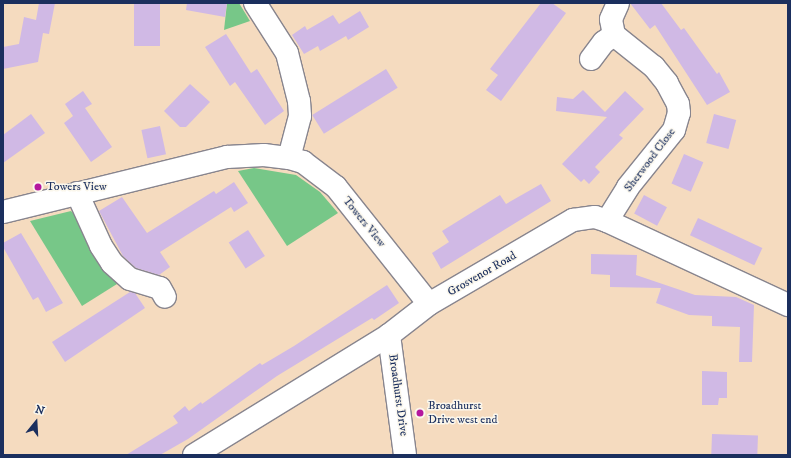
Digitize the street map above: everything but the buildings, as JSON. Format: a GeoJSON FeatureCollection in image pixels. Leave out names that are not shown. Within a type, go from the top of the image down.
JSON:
{"type":"FeatureCollection","features":[{"type":"Feature","properties":{"kind":"street"},"geometry":{"type":"LineString","coordinates":[[255,3],[287,53],[299,101],[300,116],[289,158]]}},
{"type":"Feature","properties":{"kind":"street"},"geometry":{"type":"LineString","coordinates":[[591,59],[603,43],[614,35],[611,19],[618,3]]}},
{"type":"Feature","properties":{"kind":"street","name":"Sherwood Close"},"geometry":{"type":"LineString","coordinates":[[607,221],[628,187],[674,130],[679,113],[678,104],[667,83],[654,67],[614,35]]}},
{"type":"Feature","properties":{"kind":"street","name":"Towers View"},"geometry":{"type":"LineString","coordinates":[[3,212],[227,157],[264,155],[289,158],[303,162],[336,187],[429,304]]}},
{"type":"Feature","properties":{"kind":"street"},"geometry":{"type":"LineString","coordinates":[[77,193],[101,246],[112,263],[130,279],[160,288],[165,297]]}},
{"type":"Feature","properties":{"kind":"street","name":"Grosvenor Road"},"geometry":{"type":"LineString","coordinates":[[194,455],[389,335],[429,304],[573,220],[595,217],[607,221],[788,305]]}},
{"type":"Feature","properties":{"kind":"street","name":"Broadhurst Drive"},"geometry":{"type":"LineString","coordinates":[[389,335],[405,455]]}},
{"type":"Feature","properties":{"kind":"green space"},"geometry":{"type":"Polygon","coordinates":[[[227,3],[239,3],[250,21],[224,30],[227,3]]]}},
{"type":"Feature","properties":{"kind":"green space"},"geometry":{"type":"Polygon","coordinates":[[[254,168],[296,175],[320,192],[338,213],[287,246],[238,171],[254,168]]]}},
{"type":"Feature","properties":{"kind":"green space"},"geometry":{"type":"Polygon","coordinates":[[[71,211],[84,224],[117,284],[82,306],[30,221],[71,211]]]}},
{"type":"Feature","properties":{"kind":"place","name":"Towers View"},"geometry":{"type":"Point","coordinates":[38,187]}},
{"type":"Feature","properties":{"kind":"place","name":"Broadhurst Drive west end"},"geometry":{"type":"Point","coordinates":[420,413]}}]}
